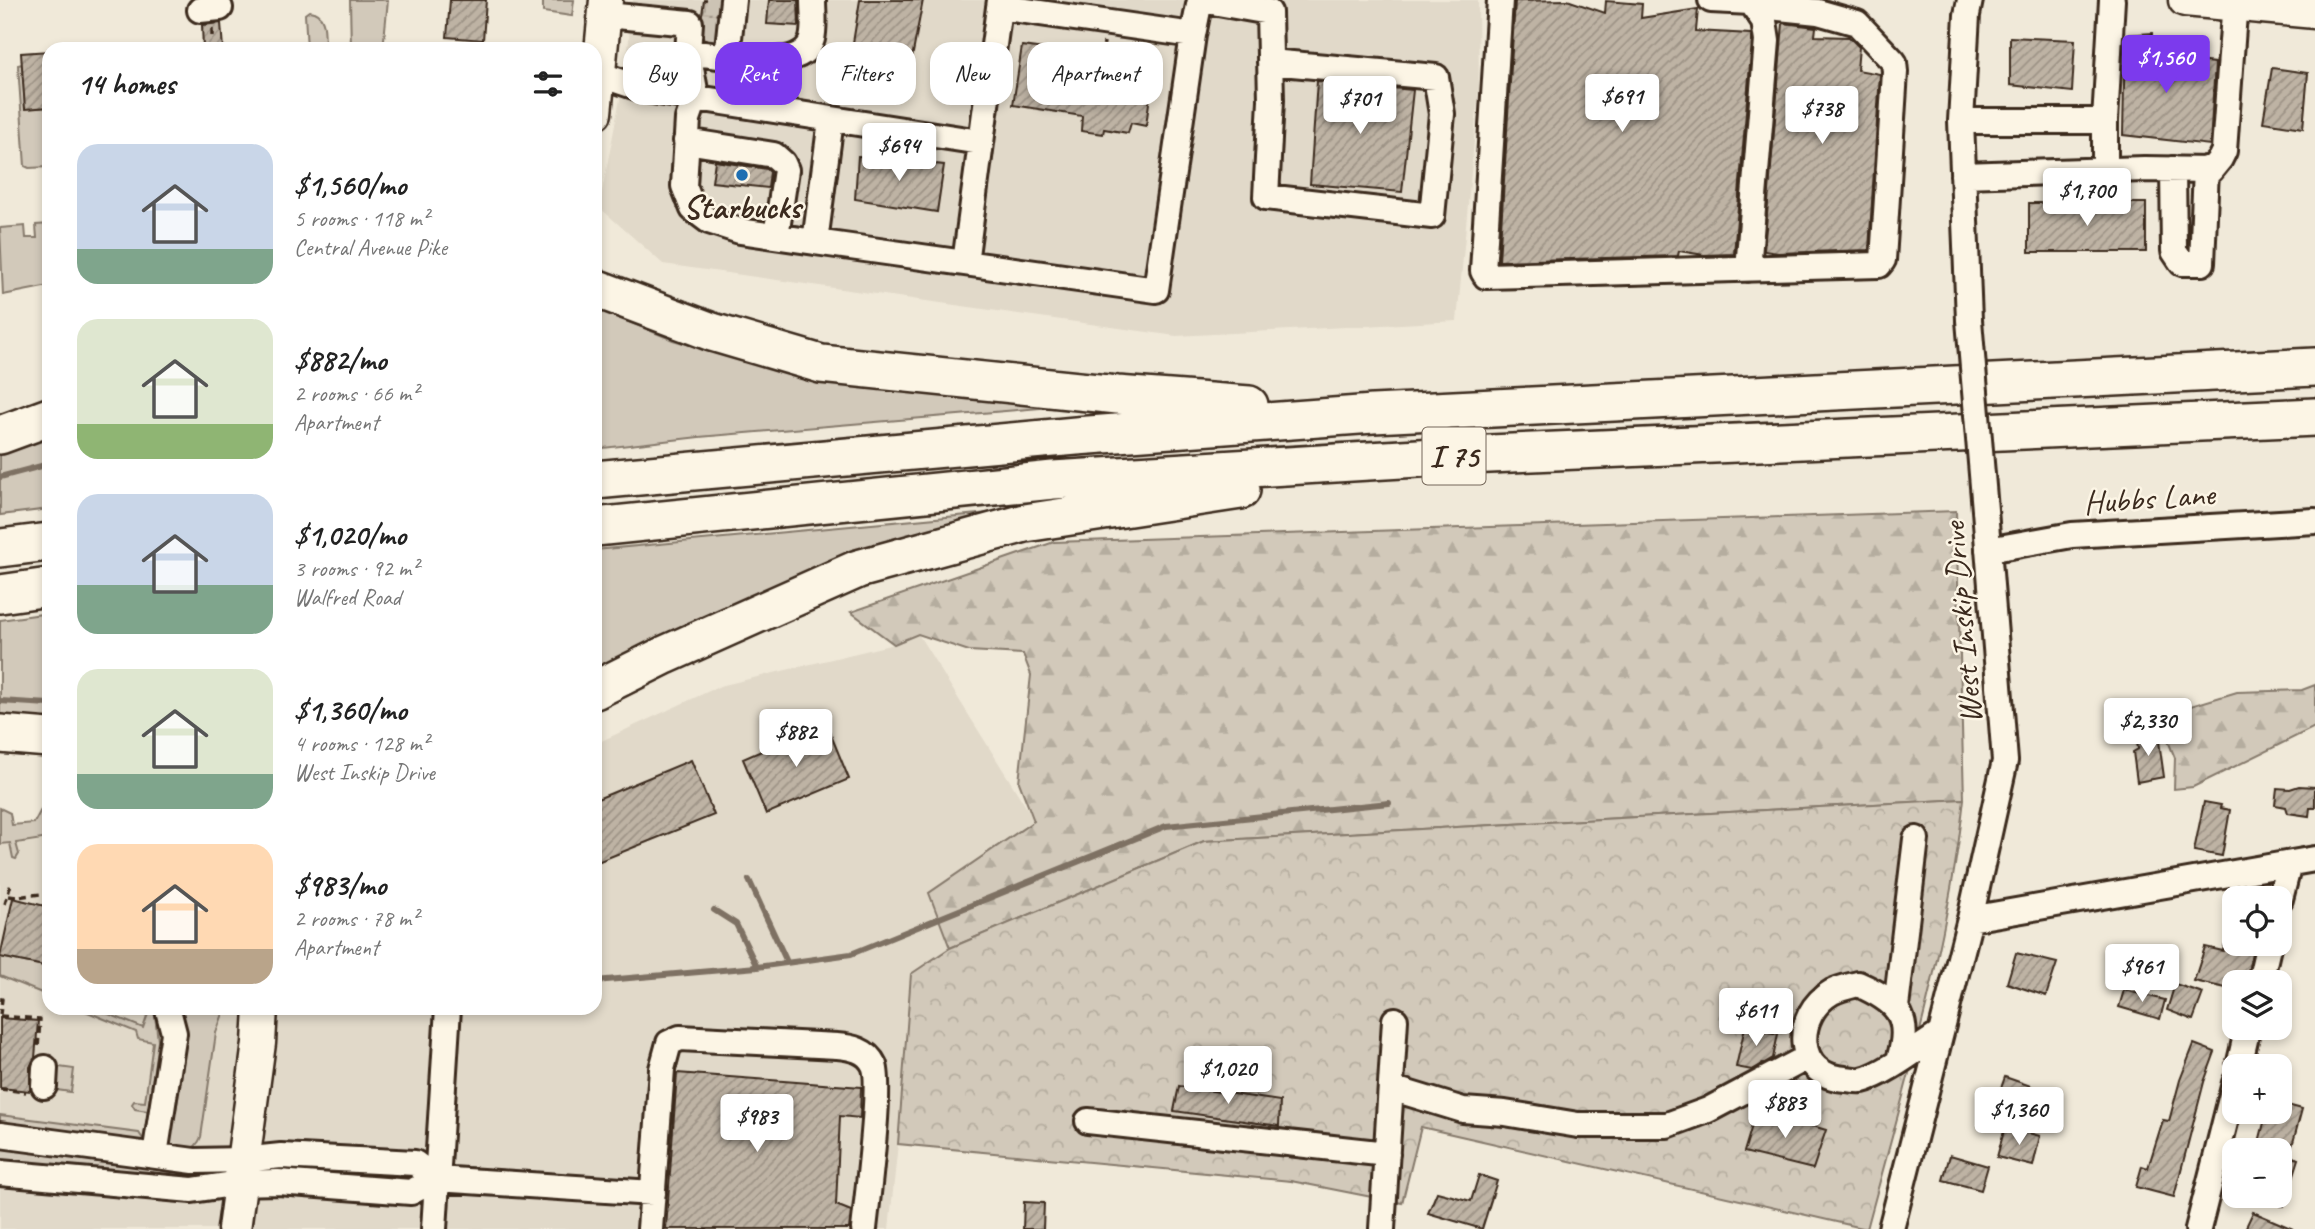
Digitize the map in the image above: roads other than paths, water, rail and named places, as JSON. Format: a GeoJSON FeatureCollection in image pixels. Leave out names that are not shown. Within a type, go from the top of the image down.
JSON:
{"type":"FeatureCollection","features":[{"type":"Feature","properties":{"kind":"highway"},"geometry":{"type":"LineString","coordinates":[[602,291],[712,332],[821,364],[1117,395],[1373,414]]}},
{"type":"Feature","properties":{"kind":"highway","name":"I 75"},"geometry":{"type":"LineString","coordinates":[[602,479],[1076,436],[1373,414],[2315,367]]}},
{"type":"Feature","properties":{"kind":"highway","name":"I 75"},"geometry":{"type":"LineString","coordinates":[[602,526],[1053,480],[1468,455],[2315,417]]}},
{"type":"Feature","properties":{"kind":"highway"},"geometry":{"type":"LineString","coordinates":[[0,435],[42,420]]}},
{"type":"Feature","properties":{"kind":"highway"},"geometry":{"type":"LineString","coordinates":[[602,686],[665,655],[858,569],[1025,523],[1468,455]]}},
{"type":"Feature","properties":{"kind":"highway"},"geometry":{"type":"LineString","coordinates":[[0,548],[42,543]]}},
{"type":"Feature","properties":{"kind":"highway"},"geometry":{"type":"LineString","coordinates":[[0,594],[42,588]]}},
{"type":"Feature","properties":{"kind":"highway"},"geometry":{"type":"LineString","coordinates":[[0,734],[42,737]]}},
{"type":"Feature","properties":{"kind":"main road"},"geometry":{"type":"LineString","coordinates":[[2185,0],[2234,2],[2315,12]]}},
{"type":"Feature","properties":{"kind":"main road"},"geometry":{"type":"LineString","coordinates":[[601,42],[606,8]]}},
{"type":"Feature","properties":{"kind":"main road"},"geometry":{"type":"LineString","coordinates":[[234,1229],[261,1015]]}},
{"type":"Feature","properties":{"kind":"main road"},"geometry":{"type":"LineString","coordinates":[[259,1044],[269,1015]]}},
{"type":"Feature","properties":{"kind":"street"},"geometry":{"type":"LineString","coordinates":[[802,52],[812,40],[813,0]]}},
{"type":"Feature","properties":{"kind":"street"},"geometry":{"type":"LineString","coordinates":[[693,105],[688,119],[684,186],[693,209],[709,221],[740,231],[1156,290],[1200,0],[1269,12],[1270,62],[1271,100],[1266,197],[1432,216],[1442,114],[1436,77],[1270,62]]}},
{"type":"Feature","properties":{"kind":"street"},"geometry":{"type":"LineString","coordinates":[[1500,0],[1483,274],[1490,277],[1879,265],[1883,260],[1894,62],[1857,23],[1818,12],[1779,8],[1751,1],[1712,0]]}},
{"type":"Feature","properties":{"kind":"street","name":"West Inskip Drive"},"geometry":{"type":"LineString","coordinates":[[1891,1229],[1970,919],[2005,761],[1969,320],[1961,121],[1970,0]]}},
{"type":"Feature","properties":{"kind":"street"},"geometry":{"type":"LineString","coordinates":[[2105,170],[2112,0]]}},
{"type":"Feature","properties":{"kind":"street"},"geometry":{"type":"LineString","coordinates":[[1748,269],[1767,41],[1764,21],[1751,1]]}},
{"type":"Feature","properties":{"kind":"street"},"geometry":{"type":"LineString","coordinates":[[694,42],[707,21],[730,2]]}},
{"type":"Feature","properties":{"kind":"street"},"geometry":{"type":"LineString","coordinates":[[1963,174],[2211,170],[2224,151],[2234,2]]}},
{"type":"Feature","properties":{"kind":"street"},"geometry":{"type":"LineString","coordinates":[[965,263],[1000,4],[1193,35]]}},
{"type":"Feature","properties":{"kind":"street"},"geometry":{"type":"LineString","coordinates":[[606,8],[707,21]]}},
{"type":"Feature","properties":{"kind":"street"},"geometry":{"type":"LineString","coordinates":[[707,21],[719,42]]}},
{"type":"Feature","properties":{"kind":"street"},"geometry":{"type":"LineString","coordinates":[[602,79],[623,84]]}},
{"type":"Feature","properties":{"kind":"street"},"geometry":{"type":"LineString","coordinates":[[701,97],[831,120],[981,142]]}},
{"type":"Feature","properties":{"kind":"street"},"geometry":{"type":"LineString","coordinates":[[815,242],[831,120]]}},
{"type":"Feature","properties":{"kind":"street"},"geometry":{"type":"LineString","coordinates":[[1961,121],[2105,121]]}},
{"type":"Feature","properties":{"kind":"street"},"geometry":{"type":"LineString","coordinates":[[686,141],[774,155],[783,163],[786,170],[776,236]]}},
{"type":"Feature","properties":{"kind":"street"},"geometry":{"type":"LineString","coordinates":[[2173,169],[2174,251],[2182,263],[2202,263],[2206,169]]}},
{"type":"Feature","properties":{"kind":"street","name":"Hubbs Lane"},"geometry":{"type":"LineString","coordinates":[[1988,551],[2072,535],[2315,521]]}},
{"type":"Feature","properties":{"kind":"street"},"geometry":{"type":"LineString","coordinates":[[1896,1007],[1916,839]]}},
{"type":"Feature","properties":{"kind":"street"},"geometry":{"type":"LineString","coordinates":[[1970,919],[2315,859]]}},
{"type":"Feature","properties":{"kind":"street"},"geometry":{"type":"LineString","coordinates":[[2284,886],[2289,864]]}},
{"type":"Feature","properties":{"kind":"street"},"geometry":{"type":"LineString","coordinates":[[1899,1060],[1904,1044],[1901,1017],[1896,1007],[1882,995],[1858,984],[1832,992],[1813,1008],[1805,1029],[1805,1052],[1816,1070],[1837,1079],[1861,1080],[1881,1071],[1899,1060],[1940,1034]]}},
{"type":"Feature","properties":{"kind":"street"},"geometry":{"type":"LineString","coordinates":[[155,1155],[174,1033],[169,1015]]}},
{"type":"Feature","properties":{"kind":"street"},"geometry":{"type":"LineString","coordinates":[[434,1229],[448,1015]]}},
{"type":"Feature","properties":{"kind":"street"},"geometry":{"type":"LineString","coordinates":[[1382,1229],[1395,1020]]}},
{"type":"Feature","properties":{"kind":"street"},"geometry":{"type":"LineString","coordinates":[[650,1229],[662,1069],[669,1043],[680,1038],[853,1048],[865,1054],[874,1066],[876,1090],[864,1229]]}},
{"type":"Feature","properties":{"kind":"street"},"geometry":{"type":"LineString","coordinates":[[1391,1088],[1462,1110],[1505,1113],[1578,1125],[1667,1125],[1708,1110],[1808,1057]]}},
{"type":"Feature","properties":{"kind":"street"},"geometry":{"type":"LineString","coordinates":[[1088,1121],[1387,1154]]}},
{"type":"Feature","properties":{"kind":"street"},"geometry":{"type":"LineString","coordinates":[[2198,1229],[2225,1124]]}},
{"type":"Feature","properties":{"kind":"street"},"geometry":{"type":"LineString","coordinates":[[0,1135],[194,1161],[278,1182],[411,1192],[436,1179],[653,1193]]}},
{"type":"Feature","properties":{"kind":"street"},"geometry":{"type":"LineString","coordinates":[[0,1174],[192,1190],[241,1172]]}},
{"type":"Feature","properties":{"kind":"waterway"},"geometry":{"type":"LineString","coordinates":[[0,477],[42,466]]}},
{"type":"Feature","properties":{"kind":"waterway"},"geometry":{"type":"LineString","coordinates":[[0,701],[42,704]]}},
{"type":"Feature","properties":{"kind":"waterway"},"geometry":{"type":"LineString","coordinates":[[602,980],[757,967],[851,954],[1166,826],[1389,803]]}},
{"type":"Feature","properties":{"kind":"waterway"},"geometry":{"type":"LineString","coordinates":[[749,880],[787,962]]}},
{"type":"Feature","properties":{"kind":"waterway"},"geometry":{"type":"LineString","coordinates":[[714,910],[736,924],[757,967]]}},
{"type":"Feature","properties":{"kind":"tunnel"},"geometry":{"type":"LineString","coordinates":[[707,0],[726,3]]}},
{"type":"Feature","properties":{"kind":"tunnel"},"geometry":{"type":"LineString","coordinates":[[701,25],[724,29]]}},
{"type":"Feature","properties":{"kind":"place","name":"Starbucks"},"geometry":{"type":"Point","coordinates":[742,175]}}]}
